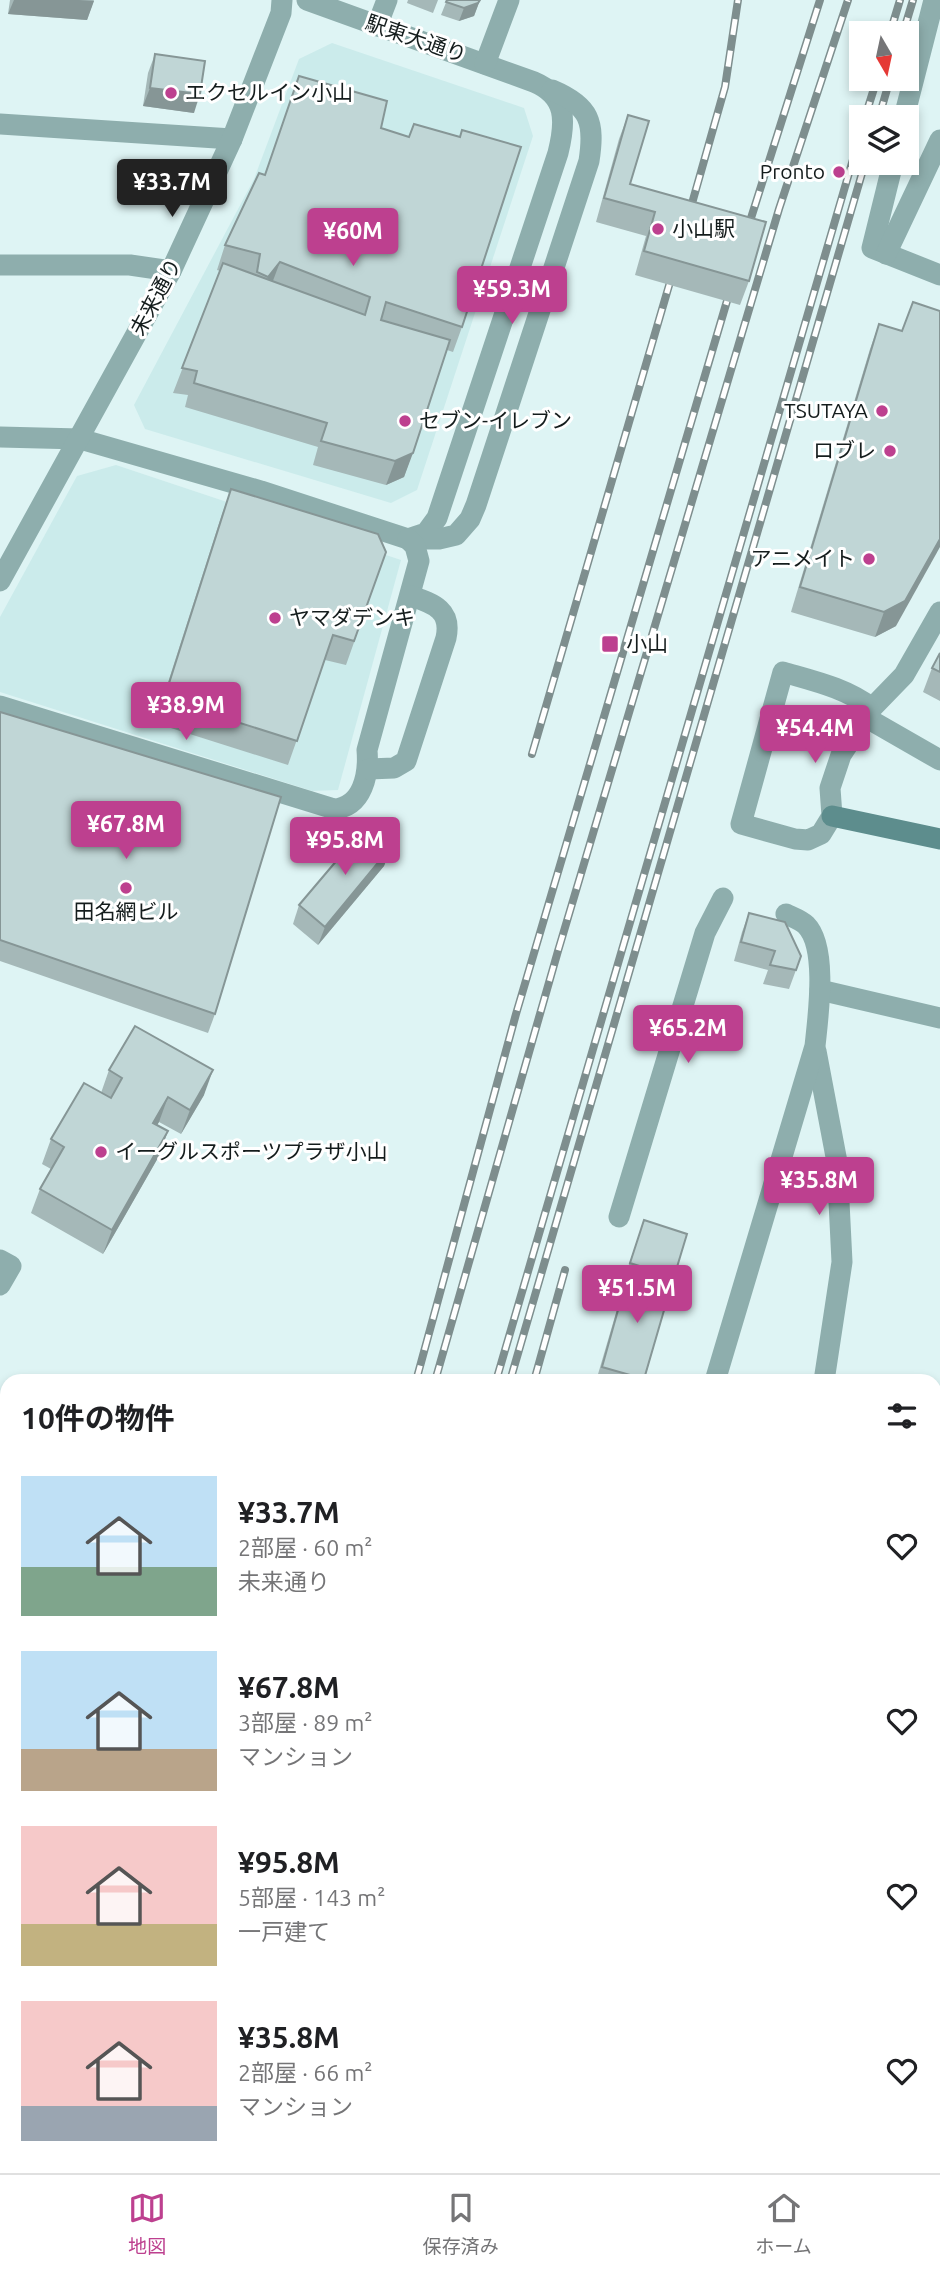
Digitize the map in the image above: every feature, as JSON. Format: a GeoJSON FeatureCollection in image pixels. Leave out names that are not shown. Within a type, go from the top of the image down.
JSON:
{"type":"FeatureCollection","features":[{"type":"Feature","properties":{"kind":"main road"},"geometry":{"type":"LineString","coordinates":[[832,816],[940,839]]}},
{"type":"Feature","properties":{"kind":"street","name":"未来通り"},"geometry":{"type":"LineString","coordinates":[[0,581],[171,271],[232,139],[281,13],[282,0]]}},
{"type":"Feature","properties":{"kind":"street","name":"駅東大通り"},"geometry":{"type":"LineString","coordinates":[[307,0],[552,90],[568,97],[583,109],[590,121],[592,140],[589,160],[470,519],[463,529],[447,538],[408,539]]}},
{"type":"Feature","properties":{"kind":"street"},"geometry":{"type":"LineString","coordinates":[[377,26],[387,0]]}},
{"type":"Feature","properties":{"kind":"street"},"geometry":{"type":"LineString","coordinates":[[485,64],[509,0]]}},
{"type":"Feature","properties":{"kind":"street"},"geometry":{"type":"LineString","coordinates":[[907,105],[934,0]]}},
{"type":"Feature","properties":{"kind":"street"},"geometry":{"type":"LineString","coordinates":[[408,539],[426,533],[437,518],[558,153],[563,121],[560,104],[552,90]]}},
{"type":"Feature","properties":{"kind":"street"},"geometry":{"type":"LineString","coordinates":[[0,124],[232,139]]}},
{"type":"Feature","properties":{"kind":"street"},"geometry":{"type":"LineString","coordinates":[[886,254],[940,140]]}},
{"type":"Feature","properties":{"kind":"street"},"geometry":{"type":"LineString","coordinates":[[890,175],[872,248],[940,275]]}},
{"type":"Feature","properties":{"kind":"street"},"geometry":{"type":"LineString","coordinates":[[0,265],[130,265],[171,271]]}},
{"type":"Feature","properties":{"kind":"street"},"geometry":{"type":"LineString","coordinates":[[0,437],[80,439],[261,491],[408,539],[415,546],[419,561],[367,750],[369,769],[356,798],[343,808],[334,809],[0,706]]}},
{"type":"Feature","properties":{"kind":"street"},"geometry":{"type":"LineString","coordinates":[[369,769],[394,768],[406,761],[446,638],[448,621],[443,612],[411,596]]}},
{"type":"Feature","properties":{"kind":"street"},"geometry":{"type":"LineString","coordinates":[[940,612],[904,675],[868,713],[841,755],[830,788],[832,816],[821,834],[808,839],[741,824],[783,672],[828,685],[859,699],[868,713],[940,760]]}},
{"type":"Feature","properties":{"kind":"street"},"geometry":{"type":"LineString","coordinates":[[619,1217],[705,933],[723,898]]}},
{"type":"Feature","properties":{"kind":"street"},"geometry":{"type":"LineString","coordinates":[[717,1374],[815,1046],[820,990],[816,948],[806,925],[786,914]]}},
{"type":"Feature","properties":{"kind":"street"},"geometry":{"type":"LineString","coordinates":[[820,990],[940,1018]]}},
{"type":"Feature","properties":{"kind":"street"},"geometry":{"type":"LineString","coordinates":[[815,1046],[837,1162],[842,1262],[825,1374]]}},
{"type":"Feature","properties":{"kind":"street"},"geometry":{"type":"LineString","coordinates":[[0,1259],[11,1266],[0,1284]]}},
{"type":"Feature","properties":{"kind":"shaded area"},"geometry":{"type":"Polygon","coordinates":[[[332,43],[524,108],[533,136],[417,490],[391,503],[145,429],[134,405],[254,179],[299,59],[332,43]]]}},
{"type":"Feature","properties":{"kind":"shaded area"},"geometry":{"type":"Polygon","coordinates":[[[116,465],[401,560],[338,790],[312,791],[0,692],[0,617],[77,476],[116,465]]]}},
{"type":"Feature","properties":{"kind":"building"},"geometry":{"type":"Polygon","coordinates":[[[480,0],[464,8],[446,2],[480,0]]]}},
{"type":"Feature","properties":{"kind":"building"},"geometry":{"type":"Polygon","coordinates":[[[155,54],[205,61],[200,94],[150,88],[155,54]]]}},
{"type":"Feature","properties":{"kind":"building"},"geometry":{"type":"Polygon","coordinates":[[[299,76],[387,101],[381,128],[409,137],[414,124],[460,137],[462,130],[521,147],[462,327],[386,302],[381,320],[450,340],[413,453],[395,461],[321,441],[327,423],[194,383],[197,371],[182,368],[223,263],[365,315],[370,297],[280,262],[268,277],[257,272],[260,254],[225,245],[259,173],[265,175],[299,76]]]}},
{"type":"Feature","properties":{"kind":"building"},"geometry":{"type":"Polygon","coordinates":[[[628,115],[649,121],[630,184],[766,222],[749,281],[644,251],[655,212],[604,198],[628,115]]]}},
{"type":"Feature","properties":{"kind":"building","name":"ロブレ"},"geometry":{"type":"Polygon","coordinates":[[[913,302],[940,311],[940,539],[905,601],[884,612],[800,587],[879,324],[902,331],[913,302]]]}},
{"type":"Feature","properties":{"kind":"building","name":"ヤマダデンキ"},"geometry":{"type":"Polygon","coordinates":[[[231,489],[378,534],[386,552],[354,641],[333,635],[297,741],[164,699],[231,489]]]}},
{"type":"Feature","properties":{"kind":"building"},"geometry":{"type":"Polygon","coordinates":[[[940,653],[940,672],[932,668],[940,653]]]}},
{"type":"Feature","properties":{"kind":"building","name":"田名網ビル"},"geometry":{"type":"Polygon","coordinates":[[[0,712],[281,797],[215,1014],[0,940],[0,712]]]}},
{"type":"Feature","properties":{"kind":"building"},"geometry":{"type":"Polygon","coordinates":[[[366,826],[391,847],[325,927],[299,905],[366,826]]]}},
{"type":"Feature","properties":{"kind":"building"},"geometry":{"type":"Polygon","coordinates":[[[749,913],[785,922],[801,956],[796,970],[770,965],[775,951],[741,942],[749,913]]]}},
{"type":"Feature","properties":{"kind":"building","name":"イーグルスポーツプラザ小山"},"geometry":{"type":"Polygon","coordinates":[[[135,1026],[213,1070],[190,1110],[168,1097],[153,1123],[168,1131],[112,1230],[40,1189],[64,1147],[51,1139],[84,1083],[111,1098],[122,1078],[109,1070],[135,1026]]]}},
{"type":"Feature","properties":{"kind":"building"},"geometry":{"type":"Polygon","coordinates":[[[644,1220],[687,1234],[674,1277],[630,1263],[644,1220]]]}},
{"type":"Feature","properties":{"kind":"building"},"geometry":{"type":"Polygon","coordinates":[[[629,1271],[672,1283],[645,1374],[626,1374],[602,1367],[629,1271]]]}},
{"type":"Feature","properties":{"kind":"railway"},"geometry":{"type":"LineString","coordinates":[[687,221],[725,87],[738,0]]}},
{"type":"Feature","properties":{"kind":"railway"},"geometry":{"type":"LineString","coordinates":[[745,237],[820,0]]}},
{"type":"Feature","properties":{"kind":"railway"},"geometry":{"type":"LineString","coordinates":[[437,1374],[558,951],[779,209],[848,0]]}},
{"type":"Feature","properties":{"kind":"railway"},"geometry":{"type":"LineString","coordinates":[[894,21],[900,0]]}},
{"type":"Feature","properties":{"kind":"railway"},"geometry":{"type":"LineString","coordinates":[[907,21],[913,0]]}},
{"type":"Feature","properties":{"kind":"railway"},"geometry":{"type":"LineString","coordinates":[[869,105],[873,91]]}},
{"type":"Feature","properties":{"kind":"railway"},"geometry":{"type":"LineString","coordinates":[[882,105],[887,91]]}},
{"type":"Feature","properties":{"kind":"railway"},"geometry":{"type":"LineString","coordinates":[[498,1374],[849,173]]}},
{"type":"Feature","properties":{"kind":"railway"},"geometry":{"type":"LineString","coordinates":[[512,1374],[862,175]]}},
{"type":"Feature","properties":{"kind":"railway"},"geometry":{"type":"LineString","coordinates":[[532,754],[675,265]]}},
{"type":"Feature","properties":{"kind":"railway"},"geometry":{"type":"LineString","coordinates":[[418,1374],[516,1014],[732,284]]}},
{"type":"Feature","properties":{"kind":"railway"},"geometry":{"type":"LineString","coordinates":[[536,1374],[565,1270]]}},
{"type":"Feature","properties":{"kind":"place","name":"エクセルイン小山"},"geometry":{"type":"Point","coordinates":[171,93]}},
{"type":"Feature","properties":{"kind":"place","name":"Pronto"},"geometry":{"type":"Point","coordinates":[839,172]}},
{"type":"Feature","properties":{"kind":"place","name":"小山駅"},"geometry":{"type":"Point","coordinates":[658,229]}},
{"type":"Feature","properties":{"kind":"place","name":"TSUTAYA"},"geometry":{"type":"Point","coordinates":[882,411]}},
{"type":"Feature","properties":{"kind":"place","name":"セブン-イレブン"},"geometry":{"type":"Point","coordinates":[405,421]}},
{"type":"Feature","properties":{"kind":"place","name":"ロブレ"},"geometry":{"type":"Point","coordinates":[890,451]}},
{"type":"Feature","properties":{"kind":"place","name":"アニメイト"},"geometry":{"type":"Point","coordinates":[869,559]}},
{"type":"Feature","properties":{"kind":"place","name":"ヤマダデンキ"},"geometry":{"type":"Point","coordinates":[275,618]}},
{"type":"Feature","properties":{"kind":"place","name":"小山"},"geometry":{"type":"Point","coordinates":[610,644]}},
{"type":"Feature","properties":{"kind":"place","name":"田名網ビル"},"geometry":{"type":"Point","coordinates":[126,888]}},
{"type":"Feature","properties":{"kind":"place","name":"イーグルスポーツプラザ小山"},"geometry":{"type":"Point","coordinates":[101,1152]}}]}
